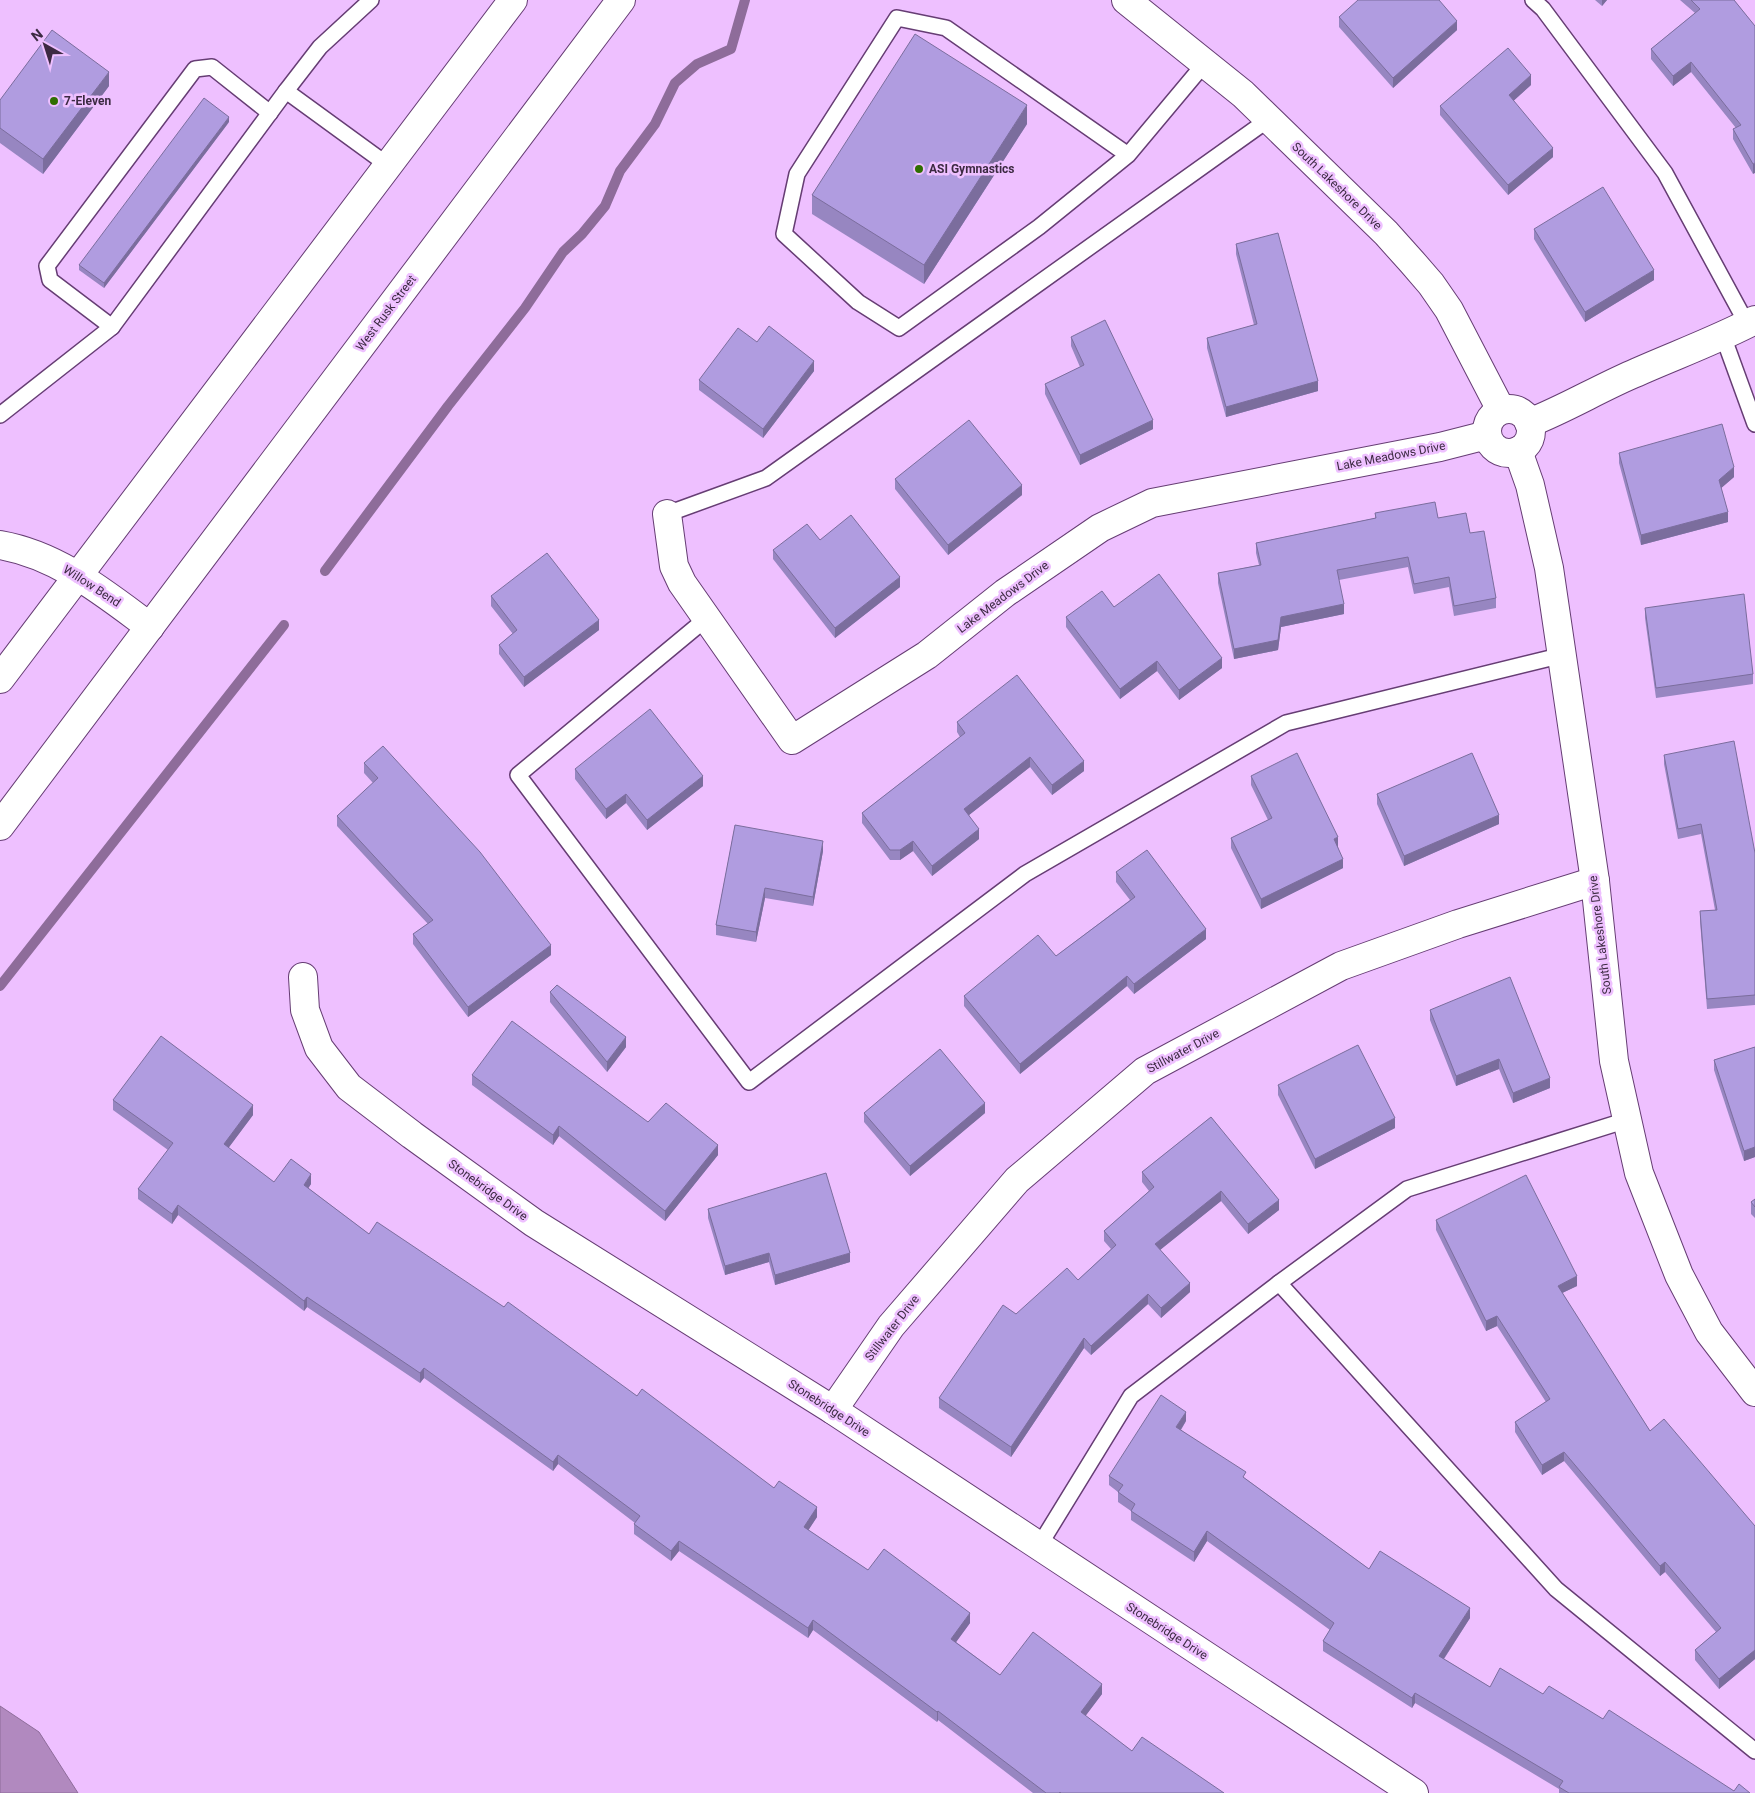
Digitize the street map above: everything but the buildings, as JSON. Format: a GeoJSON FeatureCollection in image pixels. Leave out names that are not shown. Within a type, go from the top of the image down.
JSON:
{"type":"FeatureCollection","features":[{"type":"Feature","properties":{"kind":"street"},"geometry":{"type":"LineString","coordinates":[[0,679],[513,0]]}},
{"type":"Feature","properties":{"kind":"street","name":"West Rusk Street"},"geometry":{"type":"LineString","coordinates":[[0,826],[621,0]]}},
{"type":"Feature","properties":{"kind":"street","name":"South Lakeshore Drive"},"geometry":{"type":"LineString","coordinates":[[1126,0],[1243,94],[1386,233],[1431,284],[1449,310],[1501,410]]}},
{"type":"Feature","properties":{"kind":"street"},"geometry":{"type":"LineString","coordinates":[[1529,423],[1555,413],[1631,374],[1723,336],[1751,322]]}},
{"type":"Feature","properties":{"kind":"street"},"geometry":{"type":"LineString","coordinates":[[1514,409],[1521,412],[1529,423],[1530,439],[1518,451],[1502,452],[1495,449],[1490,443],[1486,428],[1494,414],[1501,410],[1514,409]]}},
{"type":"Feature","properties":{"kind":"street","name":"Lake Meadows Drive"},"geometry":{"type":"LineString","coordinates":[[667,514],[674,566],[682,583],[792,740],[927,655],[1005,592],[1100,528],[1152,503],[1440,447],[1487,435]]}},
{"type":"Feature","properties":{"kind":"street","name":"South Lakeshore Drive"},"geometry":{"type":"LineString","coordinates":[[1518,451],[1541,528],[1549,568],[1594,881],[1614,1061],[1639,1173],[1679,1275],[1709,1332],[1755,1392]]}},
{"type":"Feature","properties":{"kind":"street","name":"Willow Bend"},"geometry":{"type":"LineString","coordinates":[[0,545],[53,562],[78,575],[150,627]]}},
{"type":"Feature","properties":{"kind":"street","name":"Stillwater Drive"},"geometry":{"type":"LineString","coordinates":[[833,1410],[890,1326],[1017,1180],[1145,1071],[1341,966],[1458,924],[1594,881]]}},
{"type":"Feature","properties":{"kind":"street","name":"Stonebridge Drive"},"geometry":{"type":"LineString","coordinates":[[303,977],[305,1010],[319,1048],[349,1087],[534,1223],[833,1410],[1414,1793]]}},
{"type":"Feature","properties":{"kind":"lane"},"geometry":{"type":"LineString","coordinates":[[0,416],[112,327],[320,47],[371,0]]}},
{"type":"Feature","properties":{"kind":"lane"},"geometry":{"type":"LineString","coordinates":[[1533,0],[1543,9],[1665,174],[1751,322]]}},
{"type":"Feature","properties":{"kind":"lane"},"geometry":{"type":"LineString","coordinates":[[1128,155],[946,28],[897,18],[797,174],[784,234],[858,302],[899,328],[1040,227],[1128,155],[1205,63]]}},
{"type":"Feature","properties":{"kind":"lane"},"geometry":{"type":"LineString","coordinates":[[112,327],[50,280],[47,266],[195,70],[212,67],[270,113]]}},
{"type":"Feature","properties":{"kind":"lane"},"geometry":{"type":"LineString","coordinates":[[286,91],[389,166]]}},
{"type":"Feature","properties":{"kind":"lane"},"geometry":{"type":"LineString","coordinates":[[667,514],[766,478],[1268,119]]}},
{"type":"Feature","properties":{"kind":"lane"},"geometry":{"type":"LineString","coordinates":[[1723,336],[1755,424]]}},
{"type":"Feature","properties":{"kind":"lane"},"geometry":{"type":"LineString","coordinates":[[707,618],[518,775],[749,1082],[1026,874],[1286,723],[1563,655]]}},
{"type":"Feature","properties":{"kind":"lane"},"geometry":{"type":"LineString","coordinates":[[1039,1546],[1131,1396],[1279,1283],[1407,1189],[1627,1120]]}},
{"type":"Feature","properties":{"kind":"lane"},"geometry":{"type":"LineString","coordinates":[[1279,1283],[1556,1589],[1755,1751]]}},
{"type":"Feature","properties":{"kind":"shaded area"},"geometry":{"type":"Polygon","coordinates":[[[0,1706],[39,1732],[78,1793],[0,1793],[0,1706]]]}},
{"type":"Feature","properties":{"kind":"waterway"},"geometry":{"type":"LineString","coordinates":[[325,571],[448,406],[525,308],[563,252],[582,234],[605,206],[620,171],[655,124],[675,83],[697,64],[731,49],[745,0]]}},
{"type":"Feature","properties":{"kind":"waterway"},"geometry":{"type":"LineString","coordinates":[[0,986],[284,625]]}},
{"type":"Feature","properties":{"kind":"place","name":"7-Eleven"},"geometry":{"type":"Point","coordinates":[54,101]}},
{"type":"Feature","properties":{"kind":"place","name":"ASI Gymnastics"},"geometry":{"type":"Point","coordinates":[919,169]}}]}
